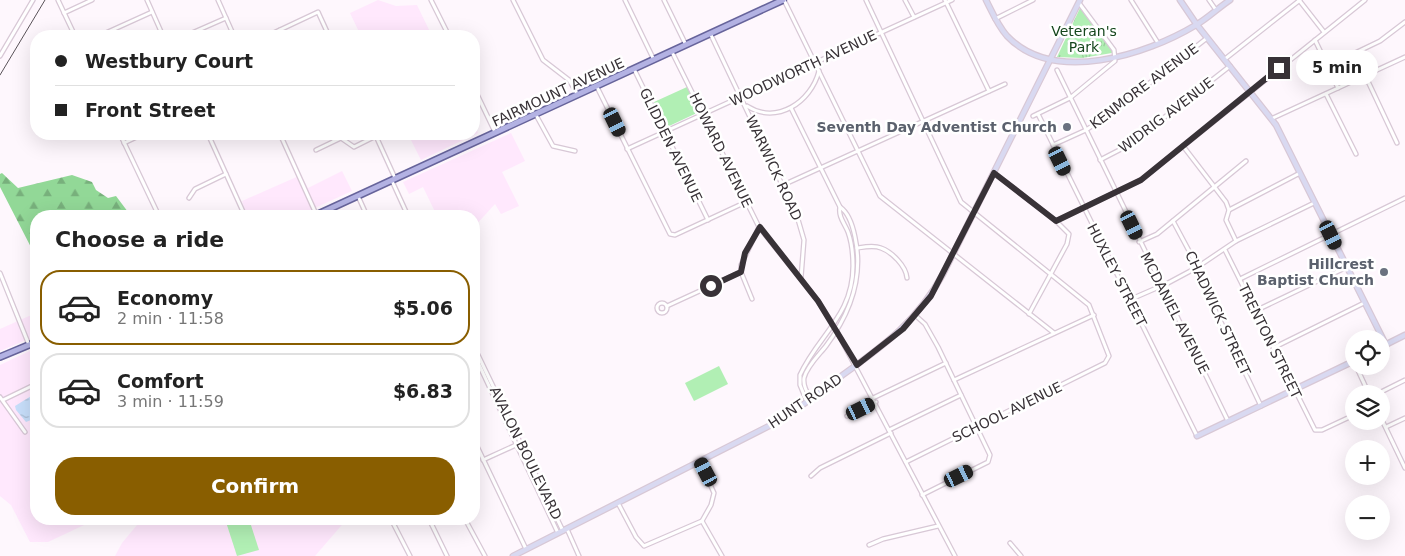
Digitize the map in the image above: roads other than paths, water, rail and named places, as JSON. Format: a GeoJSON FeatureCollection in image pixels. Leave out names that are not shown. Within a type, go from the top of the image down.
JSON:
{"type":"FeatureCollection","features":[{"type":"Feature","properties":{"kind":"main road","name":"FAIRMOUNT AVENUE"},"geometry":{"type":"LineString","coordinates":[[329,210],[784,0]]}},
{"type":"Feature","properties":{"kind":"main road"},"geometry":{"type":"LineString","coordinates":[[0,358],[29,345]]}},
{"type":"Feature","properties":{"kind":"street"},"geometry":{"type":"LineString","coordinates":[[0,56],[33,0]]}},
{"type":"Feature","properties":{"kind":"street"},"geometry":{"type":"LineString","coordinates":[[58,0],[72,30]]}},
{"type":"Feature","properties":{"kind":"street"},"geometry":{"type":"LineString","coordinates":[[64,13],[92,0]]}},
{"type":"Feature","properties":{"kind":"street"},"geometry":{"type":"LineString","coordinates":[[147,0],[160,30]]}},
{"type":"Feature","properties":{"kind":"street"},"geometry":{"type":"LineString","coordinates":[[218,0],[231,30]]}},
{"type":"Feature","properties":{"kind":"street"},"geometry":{"type":"LineString","coordinates":[[431,0],[446,30]]}},
{"type":"Feature","properties":{"kind":"street"},"geometry":{"type":"LineString","coordinates":[[513,0],[543,60],[569,80],[578,95]]}},
{"type":"Feature","properties":{"kind":"street"},"geometry":{"type":"LineString","coordinates":[[625,0],[654,60]]}},
{"type":"Feature","properties":{"kind":"street"},"geometry":{"type":"LineString","coordinates":[[664,0],[686,46]]}},
{"type":"Feature","properties":{"kind":"street"},"geometry":{"type":"LineString","coordinates":[[784,0],[880,196],[1054,333]]}},
{"type":"Feature","properties":{"kind":"street"},"geometry":{"type":"LineString","coordinates":[[866,0],[961,202],[973,214],[1085,301],[1094,315],[954,380]]}},
{"type":"Feature","properties":{"kind":"street"},"geometry":{"type":"LineString","coordinates":[[905,0],[914,17]]}},
{"type":"Feature","properties":{"kind":"street","name":"WOODWORTH AVENUE"},"geometry":{"type":"LineString","coordinates":[[628,149],[945,1],[952,0]]}},
{"type":"Feature","properties":{"kind":"street"},"geometry":{"type":"LineString","coordinates":[[986,0],[995,19],[1011,39],[1050,60],[1074,63],[1115,56],[1158,43],[1197,24],[1230,0]]}},
{"type":"Feature","properties":{"kind":"street"},"geometry":{"type":"LineString","coordinates":[[995,19],[1033,0]]}},
{"type":"Feature","properties":{"kind":"street"},"geometry":{"type":"LineString","coordinates":[[1131,0],[1158,43]]}},
{"type":"Feature","properties":{"kind":"street"},"geometry":{"type":"LineString","coordinates":[[1180,0],[1207,38],[1273,118],[1376,330]]}},
{"type":"Feature","properties":{"kind":"street"},"geometry":{"type":"LineString","coordinates":[[1210,0],[1216,10]]}},
{"type":"Feature","properties":{"kind":"street"},"geometry":{"type":"LineString","coordinates":[[1225,59],[1300,0],[1324,32]]}},
{"type":"Feature","properties":{"kind":"street"},"geometry":{"type":"LineString","coordinates":[[1056,221],[1141,180],[1365,0]]}},
{"type":"Feature","properties":{"kind":"street"},"geometry":{"type":"LineString","coordinates":[[945,1],[989,91]]}},
{"type":"Feature","properties":{"kind":"street"},"geometry":{"type":"LineString","coordinates":[[1033,116],[1070,98],[1113,65],[1115,56],[1109,44],[1079,2]]}},
{"type":"Feature","properties":{"kind":"street","name":"HUNT ROAD"},"geometry":{"type":"LineString","coordinates":[[514,556],[775,423],[809,401],[857,365],[916,316],[931,296],[953,254],[1079,2]]}},
{"type":"Feature","properties":{"kind":"street"},"geometry":{"type":"LineString","coordinates":[[112,30],[152,12]]}},
{"type":"Feature","properties":{"kind":"street"},"geometry":{"type":"LineString","coordinates":[[280,30],[318,12],[326,30]]}},
{"type":"Feature","properties":{"kind":"street"},"geometry":{"type":"LineString","coordinates":[[199,30],[226,18]]}},
{"type":"Feature","properties":{"kind":"street"},"geometry":{"type":"LineString","coordinates":[[1328,66],[1380,41],[1405,22]]}},
{"type":"Feature","properties":{"kind":"street","name":"WARWICK ROAD"},"geometry":{"type":"LineString","coordinates":[[711,34],[802,228],[804,249],[800,279]]}},
{"type":"Feature","properties":{"kind":"street","name":"KENMORE AVENUE"},"geometry":{"type":"LineString","coordinates":[[1053,145],[1086,130],[1110,114],[1207,38]]}},
{"type":"Feature","properties":{"kind":"street"},"geometry":{"type":"LineString","coordinates":[[1315,40],[1338,88]]}},
{"type":"Feature","properties":{"kind":"street","name":"HOWARD AVENUE"},"geometry":{"type":"LineString","coordinates":[[672,52],[760,227],[837,331],[857,365],[922,495],[955,556]]}},
{"type":"Feature","properties":{"kind":"street"},"geometry":{"type":"LineString","coordinates":[[1273,118],[1405,57]]}},
{"type":"Feature","properties":{"kind":"street","name":"WIDRIG AVENUE"},"geometry":{"type":"LineString","coordinates":[[1100,160],[1125,148],[1230,66]]}},
{"type":"Feature","properties":{"kind":"street","name":"GLIDDEN AVENUE"},"geometry":{"type":"LineString","coordinates":[[634,69],[708,220]]}},
{"type":"Feature","properties":{"kind":"street","name":"MCDANIEL AVENUE"},"geometry":{"type":"LineString","coordinates":[[1057,70],[1139,242],[1190,339],[1228,421]]}},
{"type":"Feature","properties":{"kind":"street"},"geometry":{"type":"LineString","coordinates":[[745,105],[755,111],[770,113],[791,108],[806,97],[814,87],[819,71]]}},
{"type":"Feature","properties":{"kind":"street"},"geometry":{"type":"LineString","coordinates":[[1365,75],[1397,143]]}},
{"type":"Feature","properties":{"kind":"street"},"geometry":{"type":"LineString","coordinates":[[783,185],[1006,84]]}},
{"type":"Feature","properties":{"kind":"street"},"geometry":{"type":"LineString","coordinates":[[597,86],[671,235],[746,202]]}},
{"type":"Feature","properties":{"kind":"street"},"geometry":{"type":"LineString","coordinates":[[1326,94],[1356,154]]}},
{"type":"Feature","properties":{"kind":"street"},"geometry":{"type":"LineString","coordinates":[[480,100],[496,133]]}},
{"type":"Feature","properties":{"kind":"street"},"geometry":{"type":"LineString","coordinates":[[791,108],[840,207],[844,210],[851,223],[857,248],[855,290],[850,306],[837,331],[805,375],[805,387],[809,401]]}},
{"type":"Feature","properties":{"kind":"street","name":"HUXLEY STREET"},"geometry":{"type":"LineString","coordinates":[[1038,114],[1197,436]]}},
{"type":"Feature","properties":{"kind":"street"},"geometry":{"type":"LineString","coordinates":[[536,115],[553,146],[575,152]]}},
{"type":"Feature","properties":{"kind":"street"},"geometry":{"type":"LineString","coordinates":[[123,140],[155,210]]}},
{"type":"Feature","properties":{"kind":"street"},"geometry":{"type":"LineString","coordinates":[[124,143],[131,140]]}},
{"type":"Feature","properties":{"kind":"street"},"geometry":{"type":"LineString","coordinates":[[211,140],[243,210]]}},
{"type":"Feature","properties":{"kind":"street"},"geometry":{"type":"LineString","coordinates":[[283,140],[313,210]]}},
{"type":"Feature","properties":{"kind":"street"},"geometry":{"type":"LineString","coordinates":[[316,150],[333,140]]}},
{"type":"Feature","properties":{"kind":"street"},"geometry":{"type":"LineString","coordinates":[[343,140],[348,145],[354,147],[366,140]]}},
{"type":"Feature","properties":{"kind":"street"},"geometry":{"type":"LineString","coordinates":[[377,140],[406,210]]}},
{"type":"Feature","properties":{"kind":"street"},"geometry":{"type":"LineString","coordinates":[[1183,146],[1216,186],[1229,210]]}},
{"type":"Feature","properties":{"kind":"street"},"geometry":{"type":"LineString","coordinates":[[1139,242],[1157,234],[1246,161]]}},
{"type":"Feature","properties":{"kind":"street"},"geometry":{"type":"LineString","coordinates":[[994,173],[1056,221],[1067,231],[1069,238],[1029,314]]}},
{"type":"Feature","properties":{"kind":"street"},"geometry":{"type":"LineString","coordinates":[[1236,241],[1226,218],[1229,210],[1301,173]]}},
{"type":"Feature","properties":{"kind":"street"},"geometry":{"type":"LineString","coordinates":[[189,198],[195,189],[226,174]]}},
{"type":"Feature","properties":{"kind":"street"},"geometry":{"type":"LineString","coordinates":[[358,196],[364,210]]}},
{"type":"Feature","properties":{"kind":"street"},"geometry":{"type":"LineString","coordinates":[[1240,279],[1405,198]]}},
{"type":"Feature","properties":{"kind":"street"},"geometry":{"type":"LineString","coordinates":[[1129,300],[1196,268],[1236,241],[1314,203]]}},
{"type":"Feature","properties":{"kind":"street"},"geometry":{"type":"LineString","coordinates":[[809,401],[800,385],[800,376],[834,326],[847,300],[853,273],[852,249],[848,232],[839,213],[840,207]]}},
{"type":"Feature","properties":{"kind":"street","name":"CHADWICK STREET"},"geometry":{"type":"LineString","coordinates":[[1174,221],[1195,262],[1196,268],[1261,406]]}},
{"type":"Feature","properties":{"kind":"street"},"geometry":{"type":"LineString","coordinates":[[752,299],[741,272],[745,253],[760,227]]}},
{"type":"Feature","properties":{"kind":"street"},"geometry":{"type":"LineString","coordinates":[[857,248],[875,247],[885,250],[905,269],[907,278]]}},
{"type":"Feature","properties":{"kind":"street","name":"TRENTON STREET"},"geometry":{"type":"LineString","coordinates":[[1225,250],[1312,426],[1317,431],[1345,419]]}},
{"type":"Feature","properties":{"kind":"street"},"geometry":{"type":"LineString","coordinates":[[1255,311],[1347,267]]}},
{"type":"Feature","properties":{"kind":"street"},"geometry":{"type":"LineString","coordinates":[[667,306],[741,272]]}},
{"type":"Feature","properties":{"kind":"street"},"geometry":{"type":"LineString","coordinates":[[0,273],[29,345]]}},
{"type":"Feature","properties":{"kind":"street"},"geometry":{"type":"LineString","coordinates":[[1273,348],[1364,303]]}},
{"type":"Feature","properties":{"kind":"street","name":"SCHOOL AVENUE"},"geometry":{"type":"LineString","coordinates":[[906,462],[1108,361],[1109,356],[1094,315]]}},
{"type":"Feature","properties":{"kind":"street"},"geometry":{"type":"LineString","coordinates":[[916,316],[925,324],[946,363],[988,448],[989,460],[922,495]]}},
{"type":"Feature","properties":{"kind":"street"},"geometry":{"type":"LineString","coordinates":[[1390,342],[1405,335]]}},
{"type":"Feature","properties":{"kind":"street"},"geometry":{"type":"LineString","coordinates":[[873,398],[946,363]]}},
{"type":"Feature","properties":{"kind":"street","name":"AVALON BOULEVARD"},"geometry":{"type":"LineString","coordinates":[[480,365],[562,531],[579,556]]}},
{"type":"Feature","properties":{"kind":"street"},"geometry":{"type":"LineString","coordinates":[[1197,436],[1345,366]]}},
{"type":"Feature","properties":{"kind":"street"},"geometry":{"type":"LineString","coordinates":[[1390,388],[1405,380]]}},
{"type":"Feature","properties":{"kind":"street"},"geometry":{"type":"LineString","coordinates":[[25,432],[1,398],[30,386]]}},
{"type":"Feature","properties":{"kind":"street"},"geometry":{"type":"LineString","coordinates":[[811,476],[820,468],[961,395]]}},
{"type":"Feature","properties":{"kind":"street"},"geometry":{"type":"LineString","coordinates":[[847,416],[876,402]]}},
{"type":"Feature","properties":{"kind":"street"},"geometry":{"type":"LineString","coordinates":[[1390,425],[1405,418]]}},
{"type":"Feature","properties":{"kind":"street"},"geometry":{"type":"LineString","coordinates":[[1388,430],[1403,460],[1405,468]]}},
{"type":"Feature","properties":{"kind":"street"},"geometry":{"type":"LineString","coordinates":[[483,460],[518,444]]}},
{"type":"Feature","properties":{"kind":"street"},"geometry":{"type":"LineString","coordinates":[[480,453],[526,549]]}},
{"type":"Feature","properties":{"kind":"street"},"geometry":{"type":"LineString","coordinates":[[618,503],[636,538],[644,546],[702,521],[711,505],[714,493],[700,462]]}},
{"type":"Feature","properties":{"kind":"street"},"geometry":{"type":"LineString","coordinates":[[702,521],[722,556]]}},
{"type":"Feature","properties":{"kind":"street"},"geometry":{"type":"LineString","coordinates":[[395,525],[410,556]]}},
{"type":"Feature","properties":{"kind":"street"},"geometry":{"type":"LineString","coordinates":[[432,525],[447,556]]}},
{"type":"Feature","properties":{"kind":"street"},"geometry":{"type":"LineString","coordinates":[[468,525],[485,556]]}},
{"type":"Feature","properties":{"kind":"street"},"geometry":{"type":"LineString","coordinates":[[869,545],[883,539],[938,526]]}},
{"type":"Feature","properties":{"kind":"street"},"geometry":{"type":"LineString","coordinates":[[1010,543],[1019,555]]}},
{"type":"Feature","properties":{"kind":"water"},"geometry":{"type":"Polygon","coordinates":[[[30,397],[30,420],[26,422],[15,406],[30,397]]]}},
{"type":"Feature","properties":{"kind":"railway"},"geometry":{"type":"LineString","coordinates":[[0,75],[45,0]]}},
{"type":"Feature","properties":{"kind":"place","name":"Seventh Day Adventist Church"},"geometry":{"type":"Point","coordinates":[1067,127]}},
{"type":"Feature","properties":{"kind":"place","name":"Hillcrest Baptist Church"},"geometry":{"type":"Point","coordinates":[1384,272]}},
{"type":"Feature","properties":{"kind":"park label","name":"Veteran's Park"},"geometry":{"type":"Point","coordinates":[1084,40]}}]}
